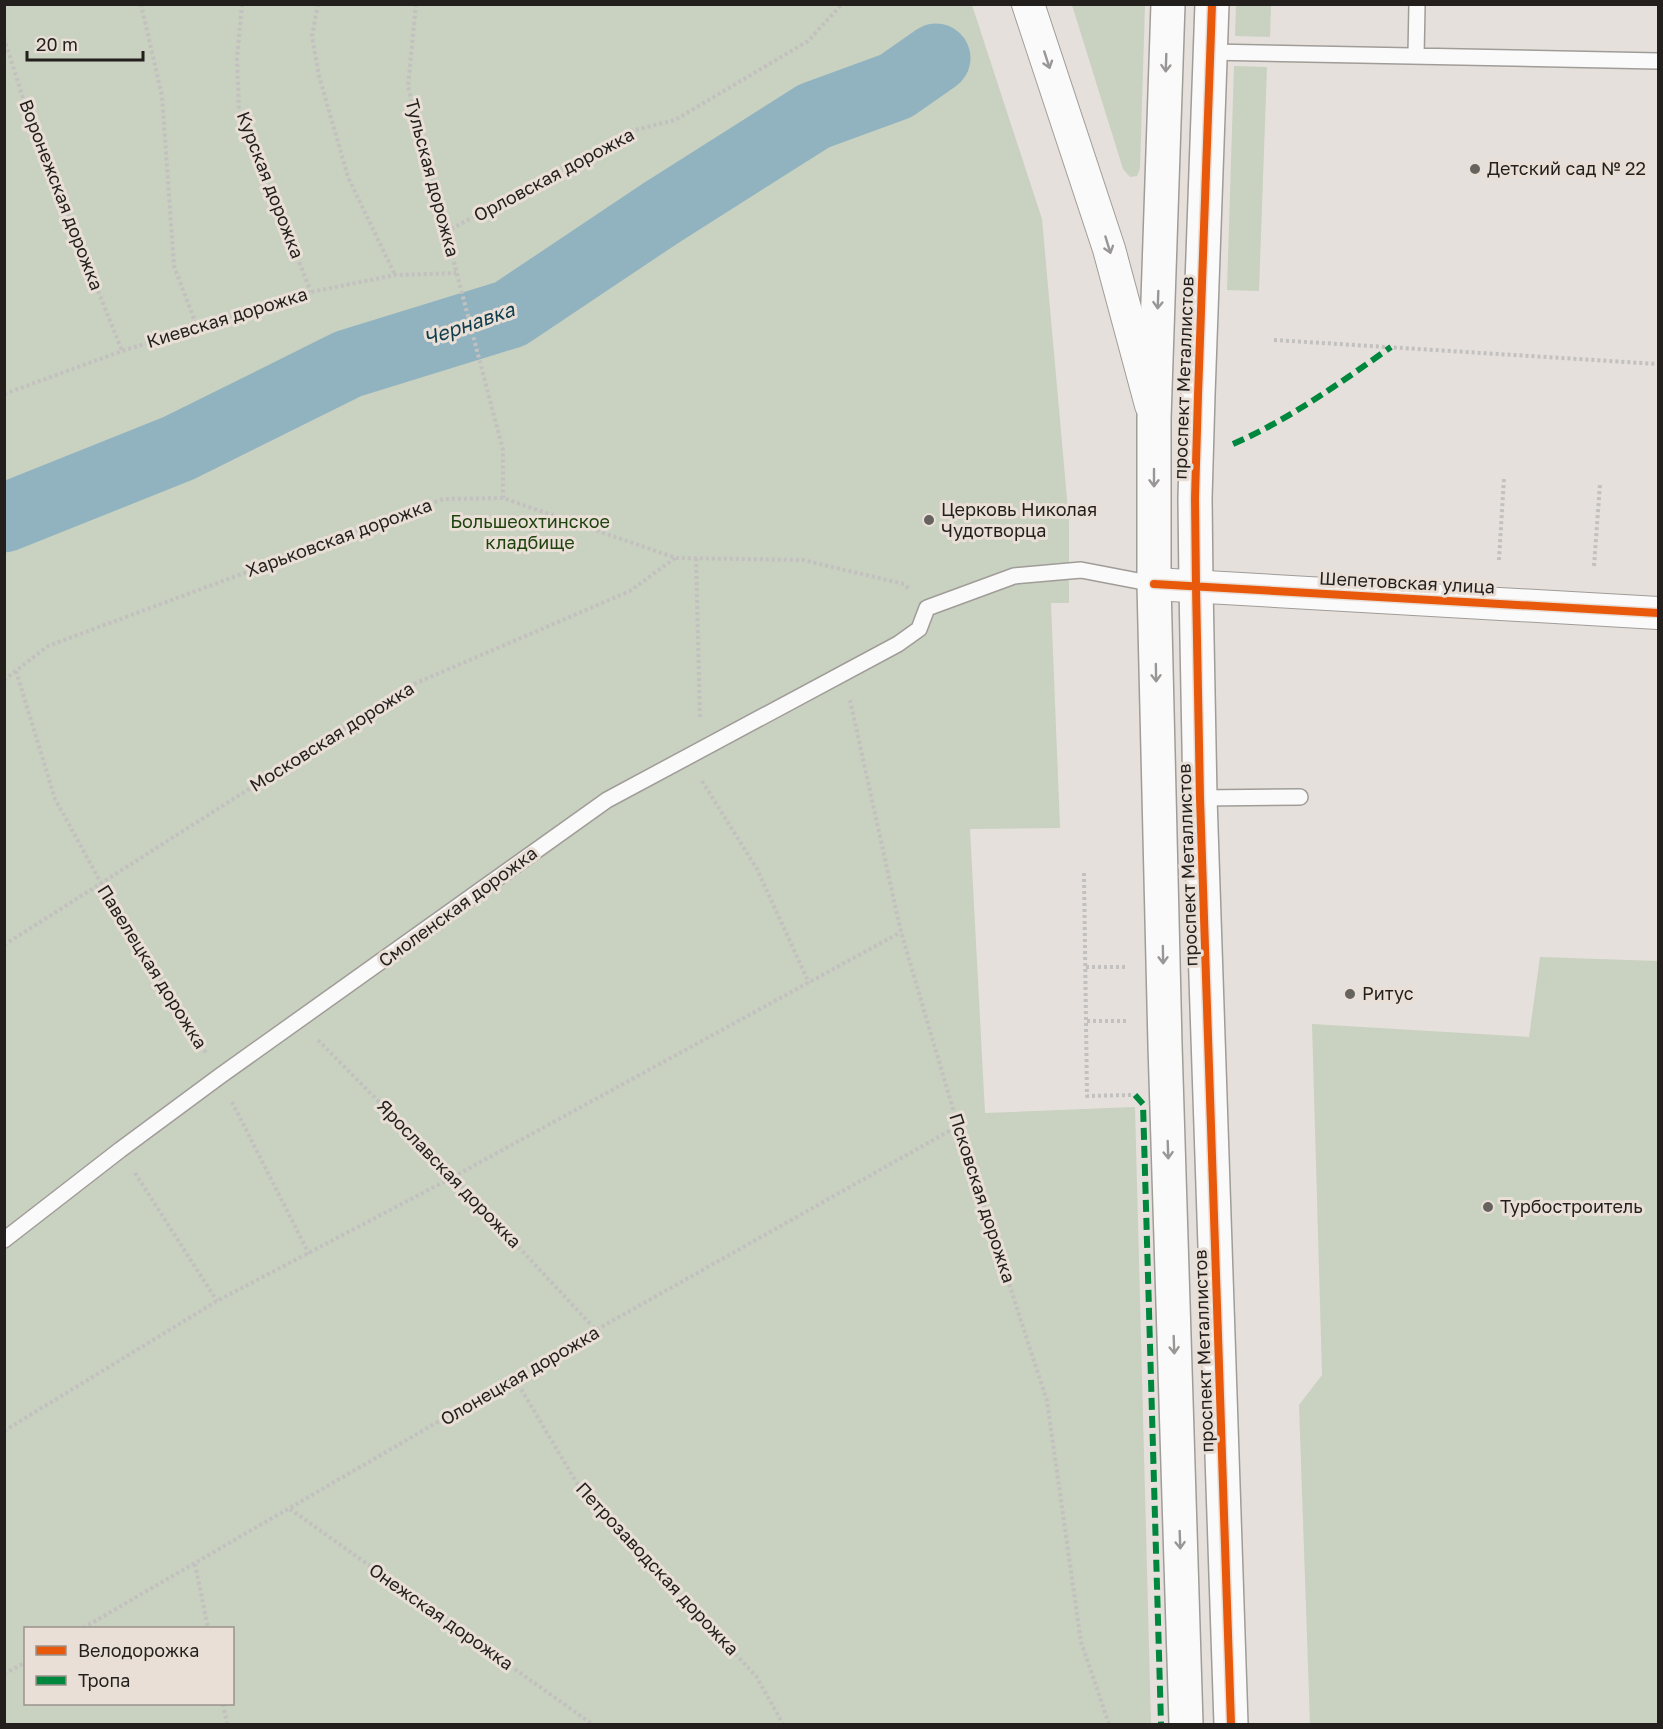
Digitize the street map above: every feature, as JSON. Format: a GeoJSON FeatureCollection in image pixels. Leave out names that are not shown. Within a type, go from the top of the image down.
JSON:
{"type":"FeatureCollection","features":[{"type":"Feature","properties":{"kind":"street"},"geometry":{"type":"LineString","coordinates":[[1028,4],[1109,249],[1154,419]]}},
{"type":"Feature","properties":{"kind":"street","name":"проспект Металлистов"},"geometry":{"type":"LineString","coordinates":[[1168,4],[1154,419],[1154,584],[1165,1045],[1186,1725]]}},
{"type":"Feature","properties":{"kind":"street","name":"проспект Металлистов"},"geometry":{"type":"LineString","coordinates":[[1212,4],[1198,395],[1196,586],[1200,798],[1231,1725]]}},
{"type":"Feature","properties":{"kind":"street","name":"Шепетовская улица"},"geometry":{"type":"LineString","coordinates":[[1154,584],[1659,613]]}},
{"type":"Feature","properties":{"kind":"lane"},"geometry":{"type":"LineString","coordinates":[[1416,56],[1417,4]]}},
{"type":"Feature","properties":{"kind":"lane"},"geometry":{"type":"LineString","coordinates":[[1210,52],[1659,61]]}},
{"type":"Feature","properties":{"kind":"lane"},"geometry":{"type":"LineString","coordinates":[[927,608],[1014,576],[1081,570],[1154,584]]}},
{"type":"Feature","properties":{"kind":"lane","name":"Смоленская дорожка"},"geometry":{"type":"LineString","coordinates":[[4,1239],[220,1076],[607,800],[898,644],[919,629],[927,608]]}},
{"type":"Feature","properties":{"kind":"lane"},"geometry":{"type":"LineString","coordinates":[[1200,798],[1300,797]]}},
{"type":"Feature","properties":{"kind":"path"},"geometry":{"type":"LineString","coordinates":[[141,4],[162,96],[174,266],[197,327]]}},
{"type":"Feature","properties":{"kind":"path"},"geometry":{"type":"LineString","coordinates":[[318,4],[312,36],[322,87],[348,177],[395,275]]}},
{"type":"Feature","properties":{"kind":"path"},"geometry":{"type":"LineString","coordinates":[[1274,340],[1659,364]]}},
{"type":"Feature","properties":{"kind":"path"},"geometry":{"type":"LineString","coordinates":[[1499,560],[1504,478]]}},
{"type":"Feature","properties":{"kind":"path"},"geometry":{"type":"LineString","coordinates":[[1594,566],[1600,484]]}},
{"type":"Feature","properties":{"kind":"path"},"geometry":{"type":"LineString","coordinates":[[696,558],[694,754],[757,868],[809,983]]}},
{"type":"Feature","properties":{"kind":"path"},"geometry":{"type":"LineString","coordinates":[[1084,873],[1087,1096],[1135,1095]]}},
{"type":"Feature","properties":{"kind":"path"},"geometry":{"type":"LineString","coordinates":[[4,1431],[217,1301],[453,1177],[901,932]]}},
{"type":"Feature","properties":{"kind":"path"},"geometry":{"type":"LineString","coordinates":[[1086,966],[1135,968]]}},
{"type":"Feature","properties":{"kind":"path"},"geometry":{"type":"LineString","coordinates":[[1087,1021],[1135,1021]]}},
{"type":"Feature","properties":{"kind":"path"},"geometry":{"type":"LineString","coordinates":[[120,1150],[217,1301]]}},
{"type":"Feature","properties":{"kind":"path"},"geometry":{"type":"LineString","coordinates":[[195,1564],[208,1627]]}},
{"type":"Feature","properties":{"kind":"path"},"geometry":{"type":"LineString","coordinates":[[4,1674],[24,1663]]}},
{"type":"Feature","properties":{"kind":"path"},"geometry":{"type":"LineString","coordinates":[[223,1705],[227,1725]]}},
{"type":"Feature","properties":{"kind":"green space","name":"Большеохтинское кладбище"},"geometry":{"type":"Polygon","coordinates":[[[5,5],[972,5],[1042,219],[1069,521],[1069,603],[1051,603],[1060,828],[970,829],[985,1113],[1135,1107],[1151,1724],[5,1724],[5,5]]]}},
{"type":"Feature","properties":{"kind":"green space"},"geometry":{"type":"Polygon","coordinates":[[[1072,5],[1145,5],[1140,168],[1137,176],[1130,177],[1123,169],[1072,5]]]}},
{"type":"Feature","properties":{"kind":"green space"},"geometry":{"type":"Polygon","coordinates":[[[1236,5],[1271,5],[1270,37],[1235,36],[1236,5]]]}},
{"type":"Feature","properties":{"kind":"green space"},"geometry":{"type":"Polygon","coordinates":[[[1234,66],[1267,67],[1259,291],[1227,290],[1234,66]]]}},
{"type":"Feature","properties":{"kind":"green space","name":"Турбостроитель"},"geometry":{"type":"Polygon","coordinates":[[[1540,957],[1658,961],[1658,1724],[1310,1724],[1299,1405],[1322,1375],[1312,1024],[1529,1037],[1540,957]]]}},
{"type":"Feature","properties":{"kind":"waterway","name":"Чернавка"},"geometry":{"type":"LineString","coordinates":[[4,518],[179,448],[348,364],[510,314],[661,213],[814,116],[896,86],[936,58]]}},
{"type":"Feature","properties":{"kind":"marked path"},"geometry":{"type":"LineString","coordinates":[[1233,444],[1295,412],[1391,347]]}},
{"type":"Feature","properties":{"kind":"marked path"},"geometry":{"type":"LineString","coordinates":[[1135,1095],[1143,1104],[1161,1724]]}},
{"type":"Feature","properties":{"kind":"cycle path"},"geometry":{"type":"LineString","coordinates":[[1212,4],[1195,498],[1200,798],[1231,1724]]}},
{"type":"Feature","properties":{"kind":"cycle path"},"geometry":{"type":"LineString","coordinates":[[1154,584],[1658,613]]}},
{"type":"Feature","properties":{"kind":"place","name":"Детский сад № 22"},"geometry":{"type":"Point","coordinates":[1475,169]}},
{"type":"Feature","properties":{"kind":"place","name":"Церковь Николая Чудотворца"},"geometry":{"type":"Point","coordinates":[929,520]}},
{"type":"Feature","properties":{"kind":"place","name":"Ритус"},"geometry":{"type":"Point","coordinates":[1350,994]}},
{"type":"Feature","properties":{"kind":"place","name":"Турбостроитель"},"geometry":{"type":"Point","coordinates":[1488,1207]}}]}
